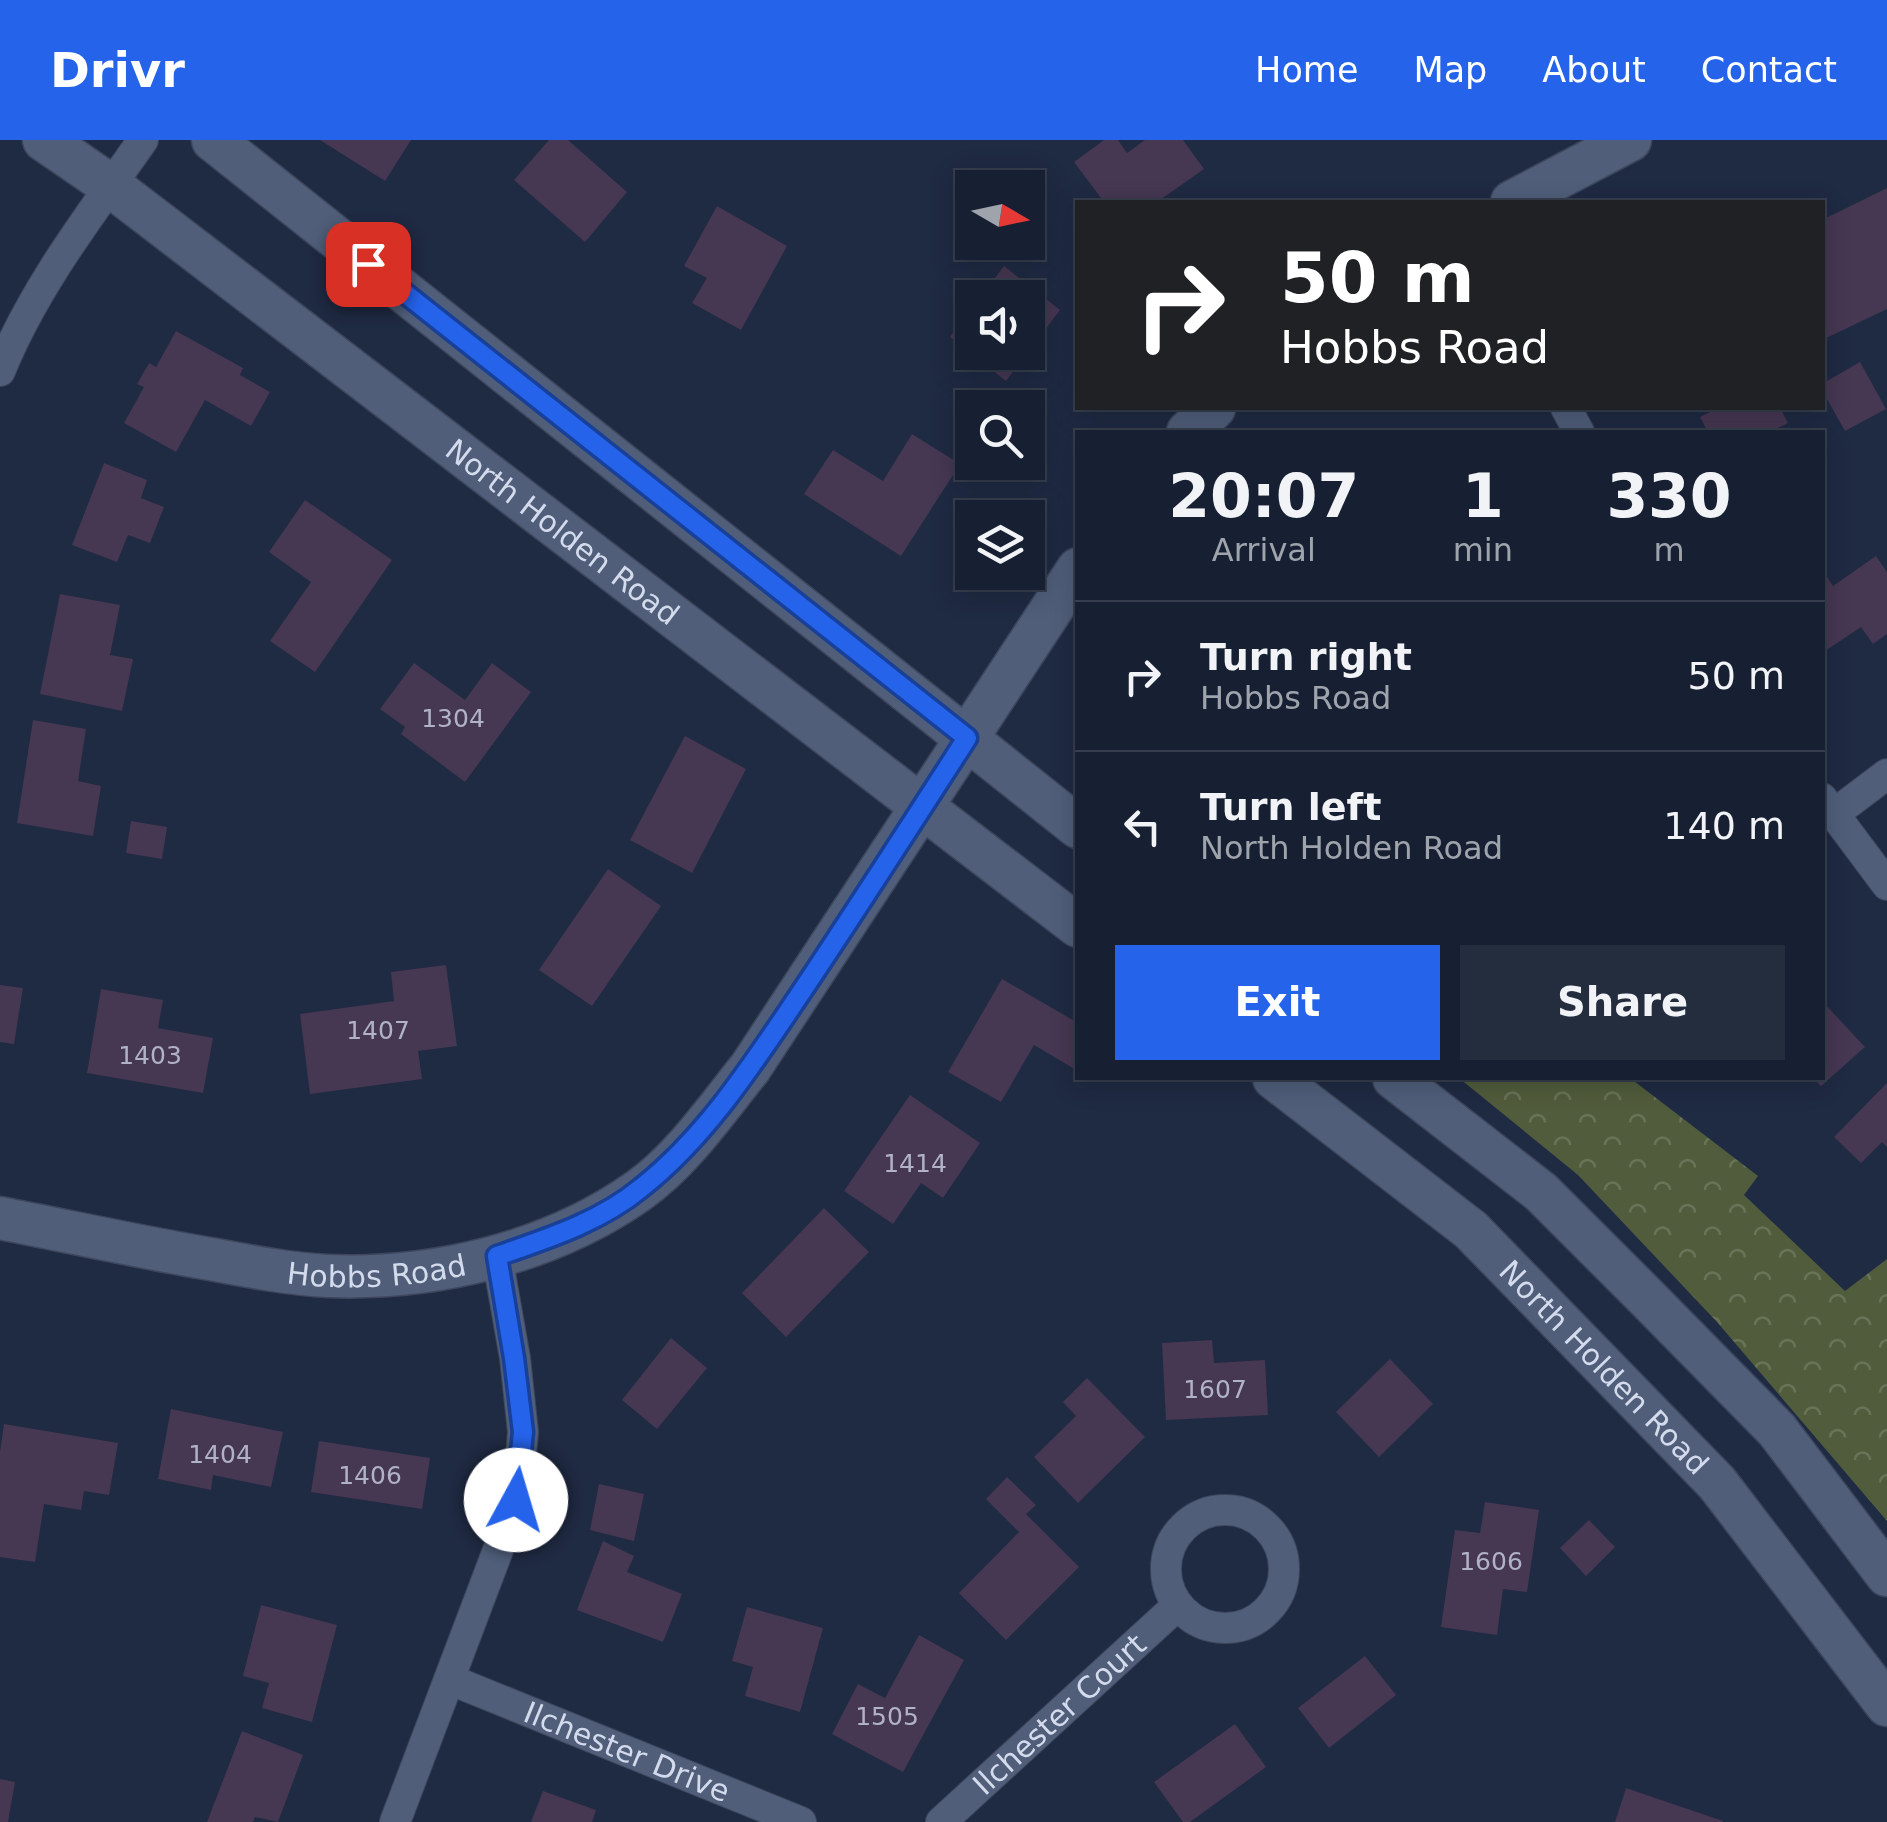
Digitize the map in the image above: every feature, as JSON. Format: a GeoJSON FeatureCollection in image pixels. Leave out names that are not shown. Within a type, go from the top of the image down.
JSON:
{"type":"FeatureCollection","features":[{"type":"Feature","properties":{"kind":"main road","name":"North Holden Road"},"geometry":{"type":"LineString","coordinates":[[44,140],[110,186],[1075,924]]}},
{"type":"Feature","properties":{"kind":"main road"},"geometry":{"type":"LineString","coordinates":[[213,140],[1075,824]]}},
{"type":"Feature","properties":{"kind":"main road"},"geometry":{"type":"LineString","coordinates":[[1516,200],[1630,140]]}},
{"type":"Feature","properties":{"kind":"main road"},"geometry":{"type":"LineString","coordinates":[[1190,430],[1212,410]]}},
{"type":"Feature","properties":{"kind":"main road","name":"Hobbs Road"},"geometry":{"type":"LineString","coordinates":[[0,1218],[190,1256],[329,1276],[422,1272],[497,1256],[590,1220],[640,1190],[694,1138],[750,1068],[1075,574]]}},
{"type":"Feature","properties":{"kind":"main road","name":"North Holden Road"},"geometry":{"type":"LineString","coordinates":[[1277,1080],[1484,1244],[1717,1483],[1887,1705]]}},
{"type":"Feature","properties":{"kind":"main road"},"geometry":{"type":"LineString","coordinates":[[1397,1080],[1542,1192],[1650,1301],[1777,1430],[1887,1575]]}},
{"type":"Feature","properties":{"kind":"street"},"geometry":{"type":"LineString","coordinates":[[0,371],[11,343],[64,253],[143,140]]}},
{"type":"Feature","properties":{"kind":"street"},"geometry":{"type":"LineString","coordinates":[[1887,774],[1828,806],[1887,885]]}},
{"type":"Feature","properties":{"kind":"street"},"geometry":{"type":"LineString","coordinates":[[394,1822],[516,1500],[523,1432],[497,1256]]}},
{"type":"Feature","properties":{"kind":"street","name":"Ilchester Court"},"geometry":{"type":"LineString","coordinates":[[941,1822],[1178,1605]]}},
{"type":"Feature","properties":{"kind":"street","name":"Ilchester Drive"},"geometry":{"type":"LineString","coordinates":[[450,1680],[802,1822]]}},
{"type":"Feature","properties":{"kind":"green space"},"geometry":{"type":"Polygon","coordinates":[[[1461,1080],[1633,1080],[1758,1176],[1744,1195],[1845,1291],[1887,1259],[1887,1521],[1717,1322],[1578,1175],[1461,1080]]]}},
{"type":"Feature","properties":{"kind":"building"},"geometry":{"type":"Polygon","coordinates":[[[320,140],[411,140],[385,181],[320,140]]]}},
{"type":"Feature","properties":{"kind":"building"},"geometry":{"type":"Polygon","coordinates":[[[549,140],[568,140],[627,192],[585,242],[514,180],[549,140]]]}},
{"type":"Feature","properties":{"kind":"building"},"geometry":{"type":"Polygon","coordinates":[[[1104,140],[1118,140],[1127,153],[1145,140],[1183,140],[1204,169],[1160,200],[1102,200],[1074,162],[1104,140]]]}},
{"type":"Feature","properties":{"kind":"building"},"geometry":{"type":"Polygon","coordinates":[[[1887,188],[1887,309],[1825,339],[1825,219],[1887,188]]]}},
{"type":"Feature","properties":{"kind":"building"},"geometry":{"type":"Polygon","coordinates":[[[717,206],[787,246],[741,330],[692,303],[707,278],[684,266],[717,206]]]}},
{"type":"Feature","properties":{"kind":"building"},"geometry":{"type":"Polygon","coordinates":[[[1004,266],[1022,280],[994,280],[1004,266]]]}},
{"type":"Feature","properties":{"kind":"building"},"geometry":{"type":"Polygon","coordinates":[[[1045,298],[1060,310],[1045,330],[1045,298]]]}},
{"type":"Feature","properties":{"kind":"building"},"geometry":{"type":"Polygon","coordinates":[[[176,331],[243,368],[240,375],[270,392],[251,426],[205,400],[176,452],[124,423],[144,387],[137,384],[149,363],[156,367],[176,331]]]}},
{"type":"Feature","properties":{"kind":"building"},"geometry":{"type":"Polygon","coordinates":[[[1860,362],[1886,409],[1845,431],[1825,395],[1825,382],[1860,362]]]}},
{"type":"Feature","properties":{"kind":"building"},"geometry":{"type":"Polygon","coordinates":[[[992,370],[1014,370],[1006,381],[992,370]]]}},
{"type":"Feature","properties":{"kind":"building"},"geometry":{"type":"Polygon","coordinates":[[[1714,410],[1781,410],[1788,423],[1774,430],[1707,430],[1700,417],[1714,410]]]}},
{"type":"Feature","properties":{"kind":"building"},"geometry":{"type":"Polygon","coordinates":[[[912,434],[955,461],[955,472],[901,556],[804,494],[833,450],[883,481],[912,434]]]}},
{"type":"Feature","properties":{"kind":"building"},"geometry":{"type":"Polygon","coordinates":[[[104,463],[147,480],[141,498],[164,507],[150,543],[128,535],[117,562],[72,545],[104,463]]]}},
{"type":"Feature","properties":{"kind":"building"},"geometry":{"type":"Polygon","coordinates":[[[305,500],[392,560],[315,672],[270,641],[311,582],[269,552],[305,500]]]}},
{"type":"Feature","properties":{"kind":"building"},"geometry":{"type":"Polygon","coordinates":[[[1876,556],[1887,572],[1887,634],[1873,644],[1861,627],[1825,651],[1825,574],[1833,586],[1876,556]]]}},
{"type":"Feature","properties":{"kind":"building"},"geometry":{"type":"Polygon","coordinates":[[[60,594],[120,605],[110,655],[133,659],[122,711],[40,694],[60,594]]]}},
{"type":"Feature","properties":{"kind":"building"},"geometry":{"type":"Polygon","coordinates":[[[414,663],[465,700],[492,663],[531,692],[465,782],[401,734],[405,727],[380,709],[414,663]]]}},
{"type":"Feature","properties":{"kind":"building"},"geometry":{"type":"Polygon","coordinates":[[[33,720],[86,729],[78,781],[101,786],[93,836],[17,823],[33,720]]]}},
{"type":"Feature","properties":{"kind":"building"},"geometry":{"type":"Polygon","coordinates":[[[685,736],[746,769],[692,873],[630,840],[685,736]]]}},
{"type":"Feature","properties":{"kind":"building"},"geometry":{"type":"Polygon","coordinates":[[[131,821],[167,827],[162,859],[126,853],[131,821]]]}},
{"type":"Feature","properties":{"kind":"building"},"geometry":{"type":"Polygon","coordinates":[[[608,869],[661,906],[592,1006],[539,970],[608,869]]]}},
{"type":"Feature","properties":{"kind":"building"},"geometry":{"type":"Polygon","coordinates":[[[446,965],[457,1046],[418,1051],[422,1079],[310,1094],[300,1014],[394,1001],[391,972],[446,965]]]}},
{"type":"Feature","properties":{"kind":"building"},"geometry":{"type":"Polygon","coordinates":[[[1002,979],[1075,1021],[1075,1069],[1034,1045],[1001,1102],[948,1072],[1002,979]]]}},
{"type":"Feature","properties":{"kind":"building"},"geometry":{"type":"Polygon","coordinates":[[[0,985],[23,988],[14,1044],[0,1042],[0,985]]]}},
{"type":"Feature","properties":{"kind":"building"},"geometry":{"type":"Polygon","coordinates":[[[101,989],[163,1000],[158,1028],[213,1038],[203,1093],[87,1073],[101,989]]]}},
{"type":"Feature","properties":{"kind":"building"},"geometry":{"type":"Polygon","coordinates":[[[1825,1004],[1865,1047],[1821,1086],[1815,1080],[1825,1080],[1825,1004]]]}},
{"type":"Feature","properties":{"kind":"building"},"geometry":{"type":"Polygon","coordinates":[[[1887,1083],[1887,1147],[1882,1142],[1861,1163],[1834,1137],[1887,1083]]]}},
{"type":"Feature","properties":{"kind":"building"},"geometry":{"type":"Polygon","coordinates":[[[910,1095],[980,1143],[943,1198],[921,1183],[893,1224],[844,1191],[910,1095]]]}},
{"type":"Feature","properties":{"kind":"building"},"geometry":{"type":"Polygon","coordinates":[[[824,1208],[869,1252],[786,1337],[742,1293],[824,1208]]]}},
{"type":"Feature","properties":{"kind":"building"},"geometry":{"type":"Polygon","coordinates":[[[671,1338],[707,1368],[657,1429],[622,1400],[671,1338]]]}},
{"type":"Feature","properties":{"kind":"building"},"geometry":{"type":"Polygon","coordinates":[[[1212,1340],[1214,1363],[1265,1360],[1268,1415],[1166,1420],[1162,1343],[1212,1340]]]}},
{"type":"Feature","properties":{"kind":"building"},"geometry":{"type":"Polygon","coordinates":[[[1390,1359],[1433,1404],[1379,1457],[1336,1412],[1390,1359]]]}},
{"type":"Feature","properties":{"kind":"building"},"geometry":{"type":"Polygon","coordinates":[[[1087,1378],[1145,1437],[1078,1503],[1034,1457],[1076,1416],[1063,1402],[1087,1378]]]}},
{"type":"Feature","properties":{"kind":"building"},"geometry":{"type":"Polygon","coordinates":[[[171,1409],[283,1432],[271,1487],[213,1475],[211,1490],[158,1479],[171,1409]]]}},
{"type":"Feature","properties":{"kind":"building"},"geometry":{"type":"Polygon","coordinates":[[[4,1424],[118,1443],[109,1495],[84,1491],[81,1510],[44,1504],[35,1562],[0,1557],[0,1452],[4,1424]]]}},
{"type":"Feature","properties":{"kind":"building"},"geometry":{"type":"Polygon","coordinates":[[[319,1441],[430,1458],[422,1509],[311,1492],[319,1441]]]}},
{"type":"Feature","properties":{"kind":"building"},"geometry":{"type":"Polygon","coordinates":[[[1007,1477],[1036,1505],[1026,1514],[1079,1567],[1006,1640],[959,1593],[1019,1532],[986,1499],[1007,1477]]]}},
{"type":"Feature","properties":{"kind":"building"},"geometry":{"type":"Polygon","coordinates":[[[599,1484],[644,1494],[634,1541],[590,1530],[599,1484]]]}},
{"type":"Feature","properties":{"kind":"building"},"geometry":{"type":"Polygon","coordinates":[[[1485,1502],[1539,1510],[1527,1592],[1503,1589],[1497,1635],[1441,1627],[1455,1530],[1480,1533],[1485,1502]]]}},
{"type":"Feature","properties":{"kind":"building"},"geometry":{"type":"Polygon","coordinates":[[[1589,1520],[1615,1547],[1586,1576],[1560,1548],[1589,1520]]]}},
{"type":"Feature","properties":{"kind":"building"},"geometry":{"type":"Polygon","coordinates":[[[603,1541],[634,1556],[627,1572],[682,1594],[663,1642],[577,1610],[603,1541]]]}},
{"type":"Feature","properties":{"kind":"building"},"geometry":{"type":"Polygon","coordinates":[[[261,1605],[337,1625],[312,1722],[262,1708],[269,1683],[243,1676],[261,1605]]]}},
{"type":"Feature","properties":{"kind":"building"},"geometry":{"type":"Polygon","coordinates":[[[747,1607],[823,1628],[800,1712],[745,1696],[753,1667],[732,1661],[747,1607]]]}},
{"type":"Feature","properties":{"kind":"building"},"geometry":{"type":"Polygon","coordinates":[[[919,1635],[964,1660],[903,1772],[832,1734],[858,1684],[885,1698],[919,1635]]]}},
{"type":"Feature","properties":{"kind":"building"},"geometry":{"type":"Polygon","coordinates":[[[1365,1656],[1396,1695],[1329,1748],[1298,1708],[1365,1656]]]}},
{"type":"Feature","properties":{"kind":"building"},"geometry":{"type":"Polygon","coordinates":[[[1235,1724],[1266,1767],[1190,1822],[1183,1822],[1154,1782],[1235,1724]]]}},
{"type":"Feature","properties":{"kind":"building"},"geometry":{"type":"Polygon","coordinates":[[[242,1731],[303,1755],[278,1822],[255,1817],[253,1822],[207,1822],[242,1731]]]}},
{"type":"Feature","properties":{"kind":"building"},"geometry":{"type":"Polygon","coordinates":[[[0,1779],[15,1782],[8,1822],[0,1822],[0,1779]]]}},
{"type":"Feature","properties":{"kind":"building"},"geometry":{"type":"Polygon","coordinates":[[[1626,1788],[1723,1821],[1723,1822],[1615,1822],[1626,1788]]]}},
{"type":"Feature","properties":{"kind":"building"},"geometry":{"type":"Polygon","coordinates":[[[543,1791],[596,1810],[592,1822],[531,1822],[543,1791]]]}},
{"type":"Feature","properties":{"kind":"route"},"geometry":{"type":"LineString","coordinates":[[368,264],[967,738],[750,1068],[694,1138],[640,1190],[590,1220],[497,1256],[523,1432],[516,1500]]}}]}
